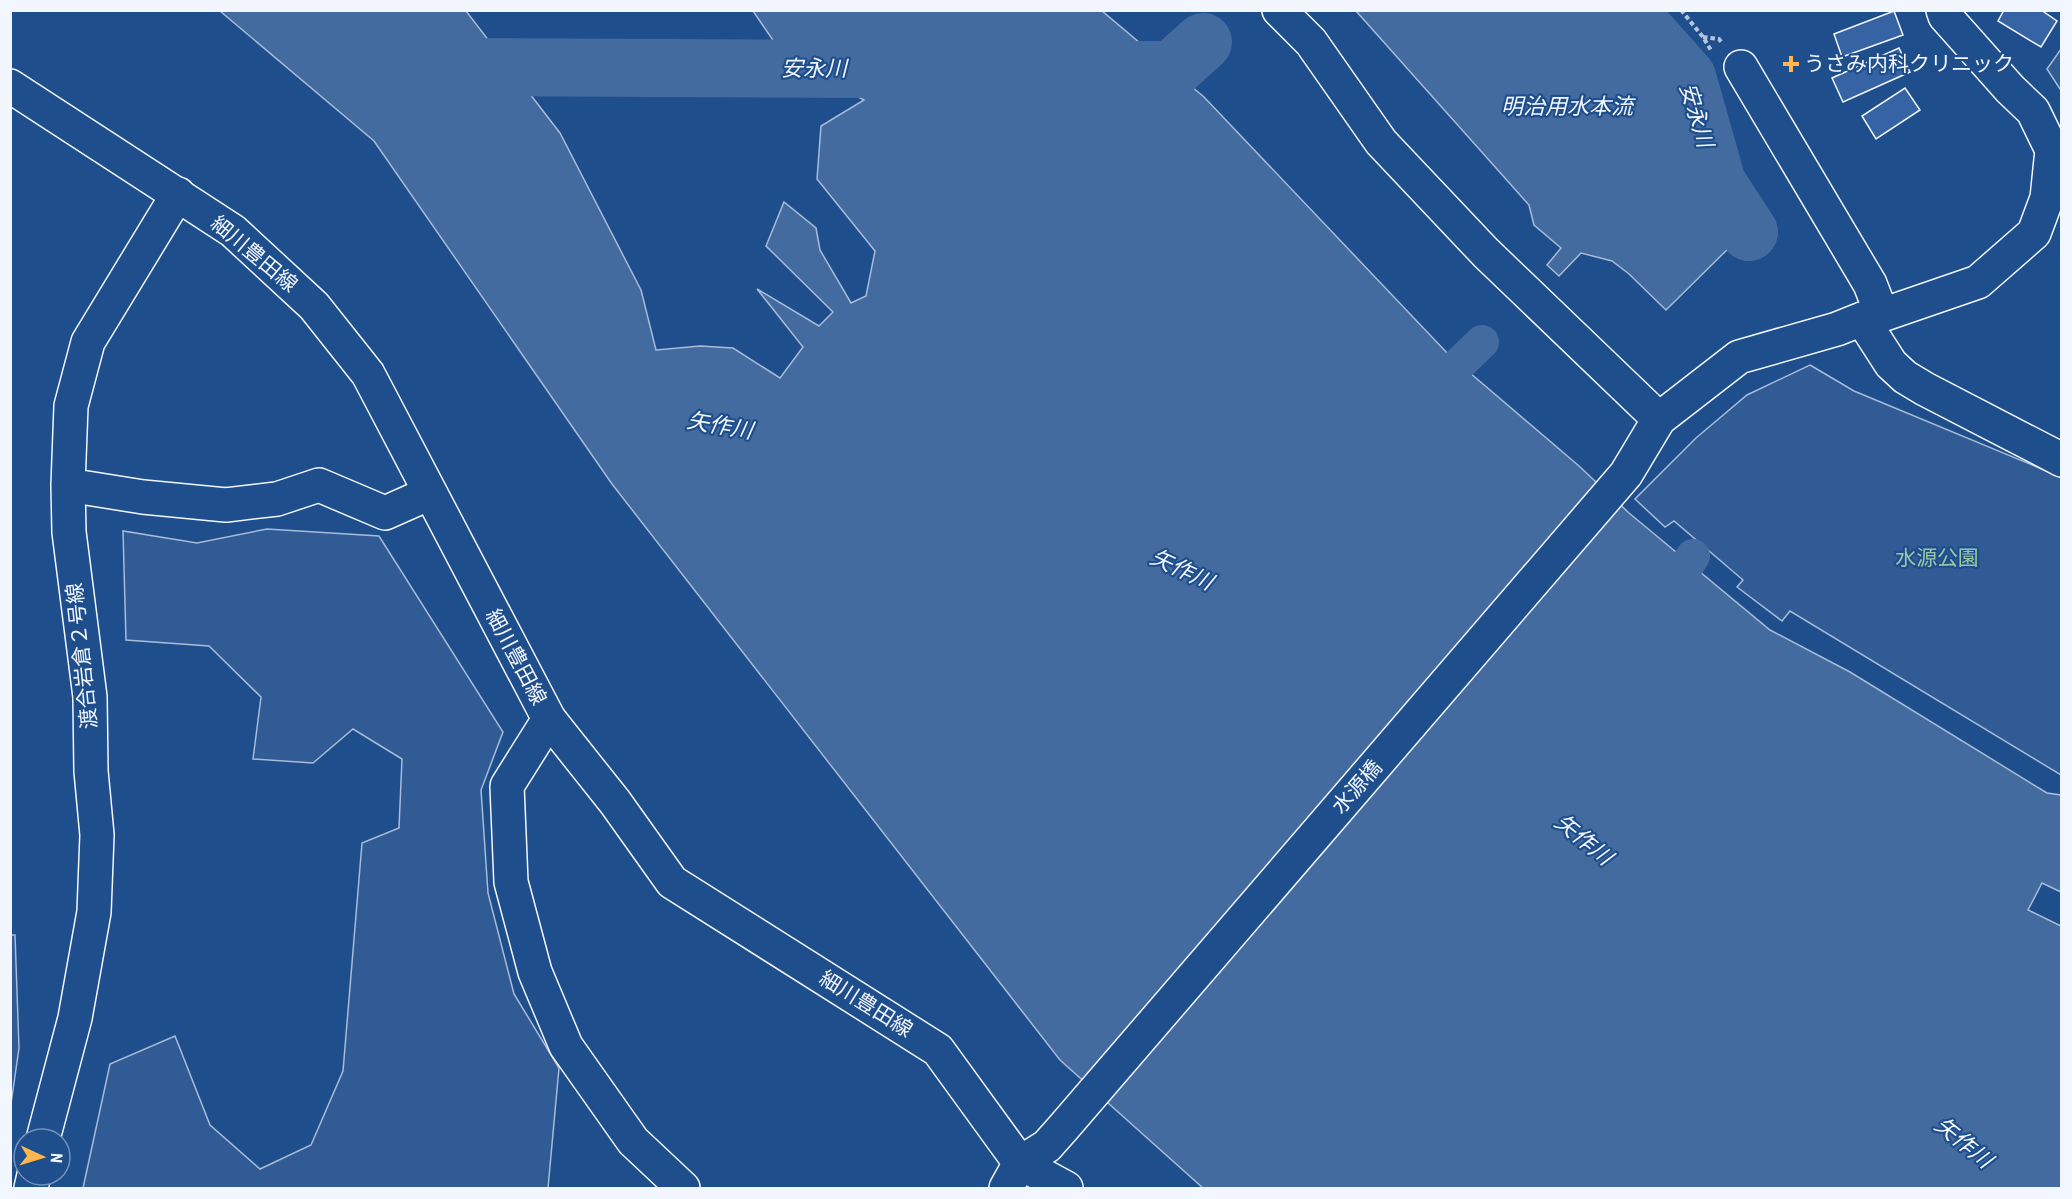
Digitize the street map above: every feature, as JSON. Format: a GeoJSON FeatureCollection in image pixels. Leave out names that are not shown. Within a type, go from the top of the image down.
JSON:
{"type":"FeatureCollection","features":[{"type":"Feature","properties":{"kind":"street"},"geometry":{"type":"LineString","coordinates":[[1279,10],[1311,42],[1389,150],[1486,253],[1659,419],[1739,357],[1838,329],[1978,282],[2034,233],[2047,198],[2052,150],[2033,111],[2010,89],[1945,16],[1943,10]]}},
{"type":"Feature","properties":{"kind":"street"},"geometry":{"type":"LineString","coordinates":[[1741,67],[1870,284],[1872,317],[1891,364],[1905,377],[1925,389],[2061,460]]}},
{"type":"Feature","properties":{"kind":"street","name":"細川豊田線"},"geometry":{"type":"LineString","coordinates":[[10,86],[233,231],[314,306],[368,374],[549,719],[615,802],[672,882],[938,1050],[1013,1176],[1066,1188]]}},
{"type":"Feature","properties":{"kind":"street","name":"渡合岩倉２号線"},"geometry":{"type":"LineString","coordinates":[[46,1127],[75,1018],[94,912],[97,835],[91,771],[90,698],[69,532],[71,406],[88,342],[178,194]]}},
{"type":"Feature","properties":{"kind":"street","name":"水源橋"},"geometry":{"type":"LineString","coordinates":[[1013,1176],[1047,1146],[1626,474],[1659,419]]}},
{"type":"Feature","properties":{"kind":"street"},"geometry":{"type":"LineString","coordinates":[[68,484],[143,496],[226,505],[277,499],[319,485],[385,513],[430,493]]}},
{"type":"Feature","properties":{"kind":"street"},"geometry":{"type":"LineString","coordinates":[[549,719],[507,786],[511,882],[535,972],[566,1046],[633,1141],[683,1188]]}},
{"type":"Feature","properties":{"kind":"shaded area"},"geometry":{"type":"Polygon","coordinates":[[[2061,49],[2062,89],[2060,89],[2047,69],[2061,49]]]}},
{"type":"Feature","properties":{"kind":"shaded area","name":"水源公園"},"geometry":{"type":"Polygon","coordinates":[[[1810,365],[1854,391],[2061,477],[2061,775],[1790,611],[1782,621],[1737,587],[1743,580],[1674,521],[1665,527],[1635,499],[1696,438],[1747,395],[1810,365]]]}},
{"type":"Feature","properties":{"kind":"shaded area"},"geometry":{"type":"Polygon","coordinates":[[[267,529],[379,536],[503,732],[481,790],[488,893],[514,994],[559,1068],[548,1188],[83,1188],[110,1064],[175,1036],[210,1125],[260,1169],[311,1145],[343,1071],[362,843],[399,828],[402,759],[353,729],[313,763],[253,759],[261,697],[209,646],[126,640],[123,531],[197,543],[267,529]]]}},
{"type":"Feature","properties":{"kind":"shaded area"},"geometry":{"type":"Polygon","coordinates":[[[11,935],[15,935],[19,1048],[11,1104],[11,935]]]}},
{"type":"Feature","properties":{"kind":"water","name":"矢作川"},"geometry":{"type":"Polygon","coordinates":[[[1099,10],[1204,97],[1449,355],[1579,466],[1629,513],[1770,630],[1850,672],[2047,793],[2061,795],[2061,892],[2042,883],[2028,910],[2061,926],[2061,1188],[1203,1188],[1060,1060],[612,484],[374,141],[220,11],[466,11],[560,133],[641,290],[656,350],[700,346],[733,348],[780,378],[803,347],[757,289],[819,326],[833,312],[766,246],[784,202],[816,228],[820,250],[851,303],[866,296],[875,251],[817,179],[821,126],[864,100],[783,55],[753,11],[1099,10]]]}},
{"type":"Feature","properties":{"kind":"water","name":"明治用水本流"},"geometry":{"type":"Polygon","coordinates":[[[1356,11],[1608,11],[1664,72],[1684,102],[1702,186],[1710,204],[1738,239],[1666,310],[1612,261],[1581,253],[1559,276],[1547,265],[1561,248],[1534,225],[1529,205],[1356,11]]]}},
{"type":"Feature","properties":{"kind":"building"},"geometry":{"type":"Polygon","coordinates":[[[2004,10],[2041,10],[2057,21],[2041,47],[1998,21],[2004,10]]]}},
{"type":"Feature","properties":{"kind":"building"},"geometry":{"type":"Polygon","coordinates":[[[1894,11],[1903,35],[1842,57],[1834,34],[1894,11]]]}},
{"type":"Feature","properties":{"kind":"building"},"geometry":{"type":"Polygon","coordinates":[[[1899,48],[1910,72],[1843,102],[1832,78],[1899,48]]]}},
{"type":"Feature","properties":{"kind":"building"},"geometry":{"type":"Polygon","coordinates":[[[1905,88],[1920,110],[1876,139],[1862,116],[1905,88]]]}},
{"type":"Feature","properties":{"kind":"waterway","name":"安永川"},"geometry":{"type":"LineString","coordinates":[[1627,10],[1687,77],[1717,183],[1749,232]]}},
{"type":"Feature","properties":{"kind":"waterway","name":"安永川"},"geometry":{"type":"LineString","coordinates":[[1093,70],[1172,70],[1203,42]]}},
{"type":"Feature","properties":{"kind":"waterway","name":"安永川"},"geometry":{"type":"LineString","coordinates":[[430,67],[888,69]]}},
{"type":"Feature","properties":{"kind":"waterway"},"geometry":{"type":"LineString","coordinates":[[1426,396],[1482,342]]}},
{"type":"Feature","properties":{"kind":"waterway"},"geometry":{"type":"LineString","coordinates":[[1663,601],[1693,556]]}},
{"type":"Feature","properties":{"kind":"place","name":"うさみ内科クリニック"},"geometry":{"type":"Point","coordinates":[1791,64]}}]}
